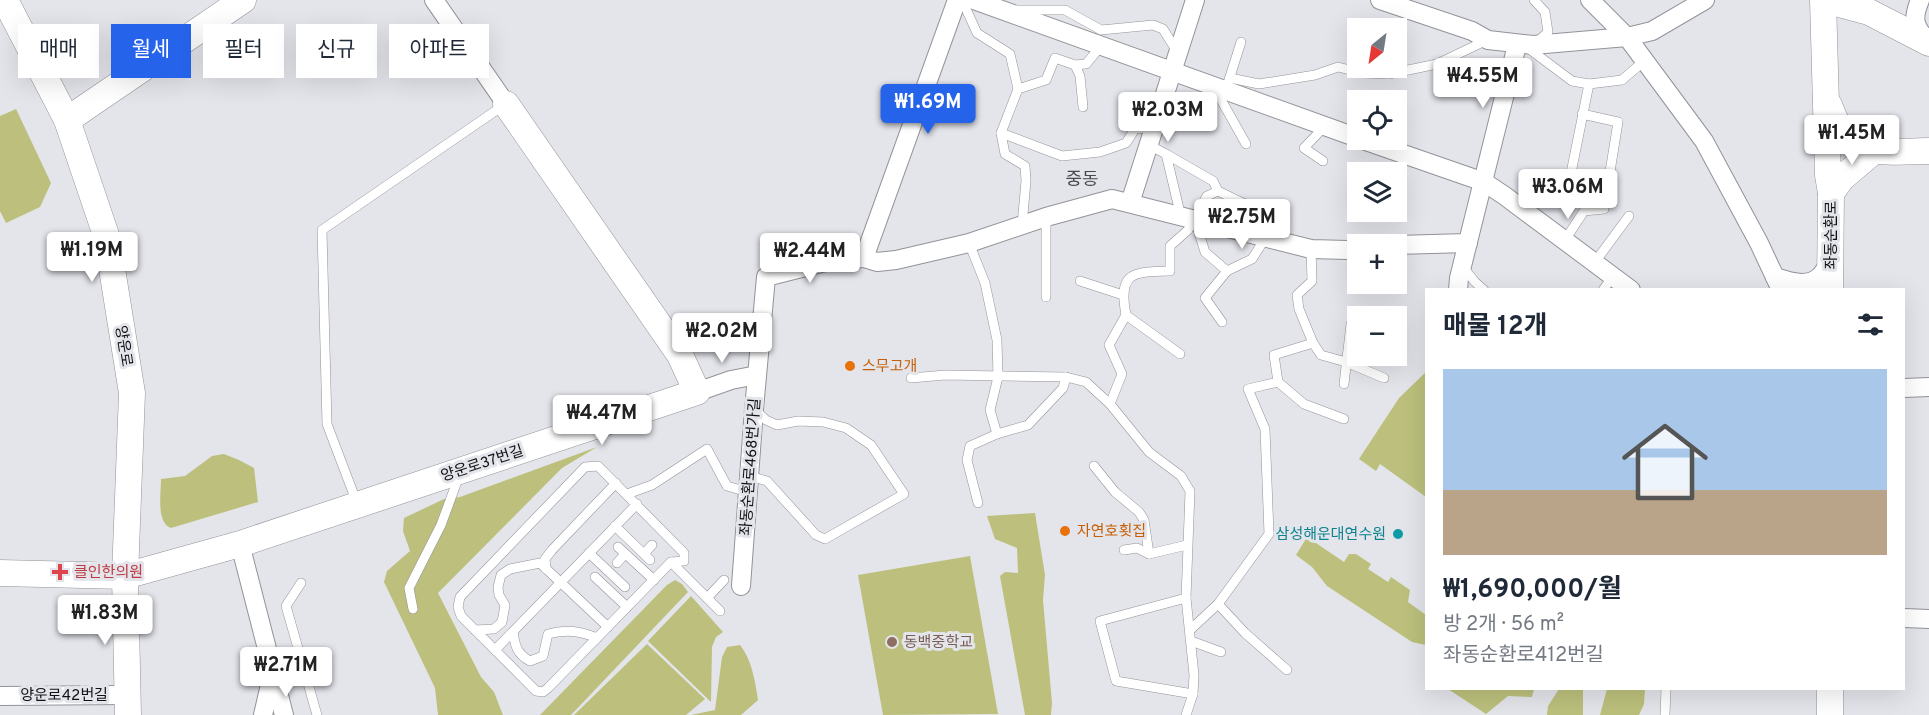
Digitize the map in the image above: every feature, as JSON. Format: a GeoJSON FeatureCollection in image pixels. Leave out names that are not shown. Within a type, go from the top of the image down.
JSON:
{"type":"FeatureCollection","features":[{"type":"Feature","properties":{"kind":"main road","name":"양운로"},"geometry":{"type":"LineString","coordinates":[[5,0],[67,120],[107,238],[132,393],[126,576],[128,705]]}},
{"type":"Feature","properties":{"kind":"main road"},"geometry":{"type":"LineString","coordinates":[[67,120],[243,0]]}},
{"type":"Feature","properties":{"kind":"main road"},"geometry":{"type":"LineString","coordinates":[[1823,0],[1869,12],[1928,42]]}},
{"type":"Feature","properties":{"kind":"main road","name":"좌동순환로"},"geometry":{"type":"LineString","coordinates":[[1823,0],[1828,175],[1831,193],[1830,288]]}},
{"type":"Feature","properties":{"kind":"main road"},"geometry":{"type":"LineString","coordinates":[[1827,99],[1838,126],[1849,141],[1875,150],[1929,151]]}},
{"type":"Feature","properties":{"kind":"main road"},"geometry":{"type":"LineString","coordinates":[[506,104],[680,355],[697,392]]}},
{"type":"Feature","properties":{"kind":"main road"},"geometry":{"type":"LineString","coordinates":[[1831,193],[1842,178],[1875,150]]}},
{"type":"Feature","properties":{"kind":"main road","name":"양운로37번길"},"geometry":{"type":"LineString","coordinates":[[0,573],[126,576],[240,544],[357,503],[697,392]]}},
{"type":"Feature","properties":{"kind":"main road"},"geometry":{"type":"LineString","coordinates":[[1830,690],[1830,715]]}},
{"type":"Feature","properties":{"kind":"street"},"geometry":{"type":"LineString","coordinates":[[434,0],[506,104]]}},
{"type":"Feature","properties":{"kind":"street"},"geometry":{"type":"LineString","coordinates":[[864,258],[959,0]]}},
{"type":"Feature","properties":{"kind":"street"},"geometry":{"type":"LineString","coordinates":[[974,0],[1172,72],[1223,85],[1347,134]]}},
{"type":"Feature","properties":{"kind":"street"},"geometry":{"type":"LineString","coordinates":[[1130,203],[1195,0]]}},
{"type":"Feature","properties":{"kind":"street"},"geometry":{"type":"LineString","coordinates":[[1590,0],[1627,36],[1704,141],[1778,283],[1806,282],[1818,278],[1831,261]]}},
{"type":"Feature","properties":{"kind":"street"},"geometry":{"type":"LineString","coordinates":[[1385,1],[1472,30],[1488,40],[1525,45],[1627,36],[1652,31],[1705,0]]}},
{"type":"Feature","properties":{"kind":"street"},"geometry":{"type":"LineString","coordinates":[[1920,0],[1915,14],[1916,28],[1928,42]]}},
{"type":"Feature","properties":{"kind":"street"},"geometry":{"type":"LineString","coordinates":[[1458,288],[1462,265],[1484,182],[1525,45]]}},
{"type":"Feature","properties":{"kind":"street"},"geometry":{"type":"LineString","coordinates":[[1392,150],[1484,182],[1595,262],[1608,283],[1624,288]]}},
{"type":"Feature","properties":{"kind":"street","name":"좌동순환로468번가길"},"geometry":{"type":"LineString","coordinates":[[733,583],[748,484],[766,277],[833,260],[864,258],[877,262],[896,260],[969,243],[1046,217],[1113,199],[1311,249],[1347,250]]}},
{"type":"Feature","properties":{"kind":"street"},"geometry":{"type":"LineString","coordinates":[[1407,245],[1468,243]]}},
{"type":"Feature","properties":{"kind":"street"},"geometry":{"type":"LineString","coordinates":[[697,392],[731,380],[757,375]]}},
{"type":"Feature","properties":{"kind":"street"},"geometry":{"type":"LineString","coordinates":[[1905,388],[1929,387]]}},
{"type":"Feature","properties":{"kind":"street"},"geometry":{"type":"LineString","coordinates":[[240,544],[284,715]]}},
{"type":"Feature","properties":{"kind":"street"},"geometry":{"type":"LineString","coordinates":[[1905,618],[1929,619]]}},
{"type":"Feature","properties":{"kind":"street"},"geometry":{"type":"LineString","coordinates":[[263,715],[273,672]]}},
{"type":"Feature","properties":{"kind":"street","name":"양운로42번길"},"geometry":{"type":"LineString","coordinates":[[0,696],[128,705]]}},
{"type":"Feature","properties":{"kind":"lane"},"geometry":{"type":"LineString","coordinates":[[959,0],[977,33],[1010,54],[1018,89],[1001,134],[1005,154],[1024,166],[1026,181],[1022,225]]}},
{"type":"Feature","properties":{"kind":"lane"},"geometry":{"type":"LineString","coordinates":[[1534,0],[1545,12],[1548,32],[1525,45],[1572,81],[1589,84],[1622,80],[1644,61]]}},
{"type":"Feature","properties":{"kind":"lane"},"geometry":{"type":"LineString","coordinates":[[1004,10],[1065,10],[1101,30],[1153,25],[1163,29],[1178,53]]}},
{"type":"Feature","properties":{"kind":"lane"},"geometry":{"type":"LineString","coordinates":[[1223,85],[1259,84],[1315,75],[1338,67],[1362,73],[1389,74],[1437,64],[1488,40]]}},
{"type":"Feature","properties":{"kind":"lane"},"geometry":{"type":"LineString","coordinates":[[1241,42],[1223,85],[1246,144]]}},
{"type":"Feature","properties":{"kind":"lane"},"geometry":{"type":"LineString","coordinates":[[1018,89],[1046,80],[1055,58],[1076,65],[1086,64],[1101,46]]}},
{"type":"Feature","properties":{"kind":"lane"},"geometry":{"type":"LineString","coordinates":[[1076,65],[1080,76],[1083,106]]}},
{"type":"Feature","properties":{"kind":"lane"},"geometry":{"type":"LineString","coordinates":[[1571,173],[1589,84]]}},
{"type":"Feature","properties":{"kind":"lane"},"geometry":{"type":"LineString","coordinates":[[357,503],[327,424],[322,230],[506,104]]}},
{"type":"Feature","properties":{"kind":"lane"},"geometry":{"type":"LineString","coordinates":[[1565,240],[1584,211],[1604,209],[1618,122],[1582,114]]}},
{"type":"Feature","properties":{"kind":"lane"},"geometry":{"type":"LineString","coordinates":[[1323,161],[1304,148],[1325,126]]}},
{"type":"Feature","properties":{"kind":"lane"},"geometry":{"type":"LineString","coordinates":[[1001,134],[1062,156],[1101,152],[1126,143],[1135,129],[1154,127]]}},
{"type":"Feature","properties":{"kind":"lane"},"geometry":{"type":"LineString","coordinates":[[1149,145],[1214,181],[1218,191],[1246,206],[1267,228],[1266,237],[1252,259],[1227,271],[1205,298],[1222,322]]}},
{"type":"Feature","properties":{"kind":"lane"},"geometry":{"type":"LineString","coordinates":[[1166,154],[1188,218],[1205,252],[1227,271]]}},
{"type":"Feature","properties":{"kind":"lane"},"geometry":{"type":"LineString","coordinates":[[1110,404],[1122,374],[1109,345],[1126,315],[1123,295],[1128,279],[1138,272],[1170,271],[1170,246],[1188,230],[1188,218],[1207,196],[1218,191]]}},
{"type":"Feature","properties":{"kind":"lane"},"geometry":{"type":"LineString","coordinates":[[1595,262],[1629,216]]}},
{"type":"Feature","properties":{"kind":"lane"},"geometry":{"type":"LineString","coordinates":[[1046,217],[1046,297]]}},
{"type":"Feature","properties":{"kind":"lane"},"geometry":{"type":"LineString","coordinates":[[969,243],[985,283],[997,340],[998,376],[990,410],[997,434]]}},
{"type":"Feature","properties":{"kind":"lane"},"geometry":{"type":"LineString","coordinates":[[1311,249],[1312,281],[1297,295],[1299,309],[1313,343],[1321,355],[1346,362],[1384,378]]}},
{"type":"Feature","properties":{"kind":"lane"},"geometry":{"type":"LineString","coordinates":[[1462,265],[1474,282],[1482,288]]}},
{"type":"Feature","properties":{"kind":"lane"},"geometry":{"type":"LineString","coordinates":[[1080,281],[1123,295]]}},
{"type":"Feature","properties":{"kind":"lane"},"geometry":{"type":"LineString","coordinates":[[1126,315],[1180,354]]}},
{"type":"Feature","properties":{"kind":"lane"},"geometry":{"type":"LineString","coordinates":[[1313,343],[1274,355],[1278,382],[1304,404],[1344,419]]}},
{"type":"Feature","properties":{"kind":"lane"},"geometry":{"type":"LineString","coordinates":[[1344,384],[1347,354]]}},
{"type":"Feature","properties":{"kind":"lane"},"geometry":{"type":"LineString","coordinates":[[911,378],[945,375],[1066,377],[1086,382],[1110,404],[1149,452],[1181,476],[1190,491],[1186,598],[1194,693],[1186,715]]}},
{"type":"Feature","properties":{"kind":"lane"},"geometry":{"type":"LineString","coordinates":[[978,503],[966,459],[970,446],[997,434],[1028,425],[1063,388],[1066,377]]}},
{"type":"Feature","properties":{"kind":"lane"},"geometry":{"type":"LineString","coordinates":[[1190,630],[1218,604],[1269,534],[1264,429],[1248,388],[1278,382]]}},
{"type":"Feature","properties":{"kind":"lane"},"geometry":{"type":"LineString","coordinates":[[627,494],[652,484],[707,449],[727,486],[767,481],[816,535],[825,539],[904,494],[871,445],[846,428],[824,422],[798,421],[777,425],[766,420],[754,409]]}},
{"type":"Feature","properties":{"kind":"lane"},"geometry":{"type":"LineString","coordinates":[[598,466],[627,494],[684,553],[684,561],[671,562],[543,692],[536,691],[461,616],[458,607],[460,597],[585,468],[598,466]]}},
{"type":"Feature","properties":{"kind":"lane"},"geometry":{"type":"LineString","coordinates":[[1094,466],[1115,492],[1139,512],[1144,520],[1149,554]]}},
{"type":"Feature","properties":{"kind":"lane"},"geometry":{"type":"LineString","coordinates":[[413,609],[409,588],[441,525],[462,469]]}},
{"type":"Feature","properties":{"kind":"lane"},"geometry":{"type":"LineString","coordinates":[[546,568],[545,559],[552,550],[616,483]]}},
{"type":"Feature","properties":{"kind":"lane"},"geometry":{"type":"LineString","coordinates":[[495,650],[637,504]]}},
{"type":"Feature","properties":{"kind":"lane"},"geometry":{"type":"LineString","coordinates":[[615,526],[647,557],[652,545]]}},
{"type":"Feature","properties":{"kind":"lane"},"geometry":{"type":"LineString","coordinates":[[1124,550],[1137,548],[1149,554],[1187,545]]}},
{"type":"Feature","properties":{"kind":"lane"},"geometry":{"type":"LineString","coordinates":[[617,563],[621,550],[654,580]]}},
{"type":"Feature","properties":{"kind":"lane"},"geometry":{"type":"LineString","coordinates":[[589,553],[621,584],[625,573]]}},
{"type":"Feature","properties":{"kind":"lane"},"geometry":{"type":"LineString","coordinates":[[671,562],[720,611]]}},
{"type":"Feature","properties":{"kind":"lane"},"geometry":{"type":"LineString","coordinates":[[475,630],[494,629],[502,622],[505,605],[499,595],[501,575],[510,569],[540,563],[608,627]]}},
{"type":"Feature","properties":{"kind":"lane"},"geometry":{"type":"LineString","coordinates":[[301,583],[286,606],[317,715]]}},
{"type":"Feature","properties":{"kind":"lane"},"geometry":{"type":"LineString","coordinates":[[597,583],[627,607]]}},
{"type":"Feature","properties":{"kind":"lane"},"geometry":{"type":"LineString","coordinates":[[707,598],[733,583]]}},
{"type":"Feature","properties":{"kind":"lane"},"geometry":{"type":"LineString","coordinates":[[1186,598],[1100,621],[1116,681],[1194,693]]}},
{"type":"Feature","properties":{"kind":"lane"},"geometry":{"type":"LineString","coordinates":[[1218,604],[1245,633],[1287,670]]}},
{"type":"Feature","properties":{"kind":"lane"},"geometry":{"type":"LineString","coordinates":[[513,632],[515,646],[520,656],[530,661],[543,656],[548,634],[571,631],[583,632],[597,638]]}},
{"type":"Feature","properties":{"kind":"lane"},"geometry":{"type":"LineString","coordinates":[[1191,641],[1221,652]]}},
{"type":"Feature","properties":{"kind":"lane"},"geometry":{"type":"LineString","coordinates":[[273,672],[303,664]]}},
{"type":"Feature","properties":{"kind":"lane"},"geometry":{"type":"LineString","coordinates":[[1665,715],[1666,690]]}},
{"type":"Feature","properties":{"kind":"green space"},"geometry":{"type":"Polygon","coordinates":[[[16,109],[51,183],[40,207],[6,223],[0,211],[0,116],[16,109]]]}},
{"type":"Feature","properties":{"kind":"green space"},"geometry":{"type":"Polygon","coordinates":[[[1425,373],[1425,496],[1380,464],[1376,471],[1359,459],[1399,398],[1425,373]]]}},
{"type":"Feature","properties":{"kind":"green space"},"geometry":{"type":"Polygon","coordinates":[[[597,447],[562,468],[438,593],[481,677],[494,692],[503,715],[438,715],[435,688],[384,582],[387,571],[410,551],[403,531],[404,518],[444,499],[460,497],[597,447]]]}},
{"type":"Feature","properties":{"kind":"green space"},"geometry":{"type":"Polygon","coordinates":[[[224,454],[254,468],[258,502],[171,528],[166,525],[160,507],[161,479],[185,476],[212,456],[224,454]]]}},
{"type":"Feature","properties":{"kind":"green space"},"geometry":{"type":"Polygon","coordinates":[[[1035,513],[1045,575],[1043,600],[1052,703],[1051,715],[1025,715],[1000,576],[1005,572],[1018,573],[1017,548],[995,539],[987,516],[1035,513]]]}},
{"type":"Feature","properties":{"kind":"green space"},"geometry":{"type":"Polygon","coordinates":[[[1307,537],[1344,562],[1349,554],[1356,554],[1371,564],[1368,569],[1388,582],[1391,577],[1410,590],[1408,602],[1425,614],[1425,645],[1412,642],[1327,586],[1312,567],[1296,555],[1307,537]]]}},
{"type":"Feature","properties":{"kind":"green space"},"geometry":{"type":"Polygon","coordinates":[[[970,556],[998,714],[883,715],[858,575],[970,556]]]}},
{"type":"Feature","properties":{"kind":"green space"},"geometry":{"type":"Polygon","coordinates":[[[675,580],[682,584],[688,592],[571,715],[540,715],[667,585],[675,580]]]}},
{"type":"Feature","properties":{"kind":"green space"},"geometry":{"type":"Polygon","coordinates":[[[691,596],[723,632],[716,637],[712,647],[711,702],[648,641],[691,596]]]}},
{"type":"Feature","properties":{"kind":"green space"},"geometry":{"type":"Polygon","coordinates":[[[647,644],[705,699],[686,715],[574,715],[647,644]]]}},
{"type":"Feature","properties":{"kind":"green space"},"geometry":{"type":"Polygon","coordinates":[[[740,645],[750,664],[758,700],[741,715],[691,715],[715,710],[722,657],[727,647],[740,645]]]}},
{"type":"Feature","properties":{"kind":"green space"},"geometry":{"type":"Polygon","coordinates":[[[1450,690],[1534,690],[1532,697],[1508,696],[1486,714],[1450,690]]]}},
{"type":"Feature","properties":{"kind":"green space"},"geometry":{"type":"Polygon","coordinates":[[[1558,690],[1583,690],[1583,715],[1547,715],[1548,706],[1558,690]]]}},
{"type":"Feature","properties":{"kind":"green space"},"geometry":{"type":"Polygon","coordinates":[[[1607,690],[1645,690],[1644,704],[1639,715],[1600,715],[1607,690]]]}},
{"type":"Feature","properties":{"kind":"place","name":"스무고개"},"geometry":{"type":"Point","coordinates":[850,366]}},
{"type":"Feature","properties":{"kind":"place","name":"자연호횟집"},"geometry":{"type":"Point","coordinates":[1065,531]}},
{"type":"Feature","properties":{"kind":"place","name":"삼성해운대연수원"},"geometry":{"type":"Point","coordinates":[1398,534]}},
{"type":"Feature","properties":{"kind":"place","name":"클인한의원"},"geometry":{"type":"Point","coordinates":[60,572]}},
{"type":"Feature","properties":{"kind":"place","name":"동백중학교"},"geometry":{"type":"Point","coordinates":[892,642]}},
{"type":"Feature","properties":{"kind":"district","name":"중동"},"geometry":{"type":"Point","coordinates":[1082,179]}}]}
